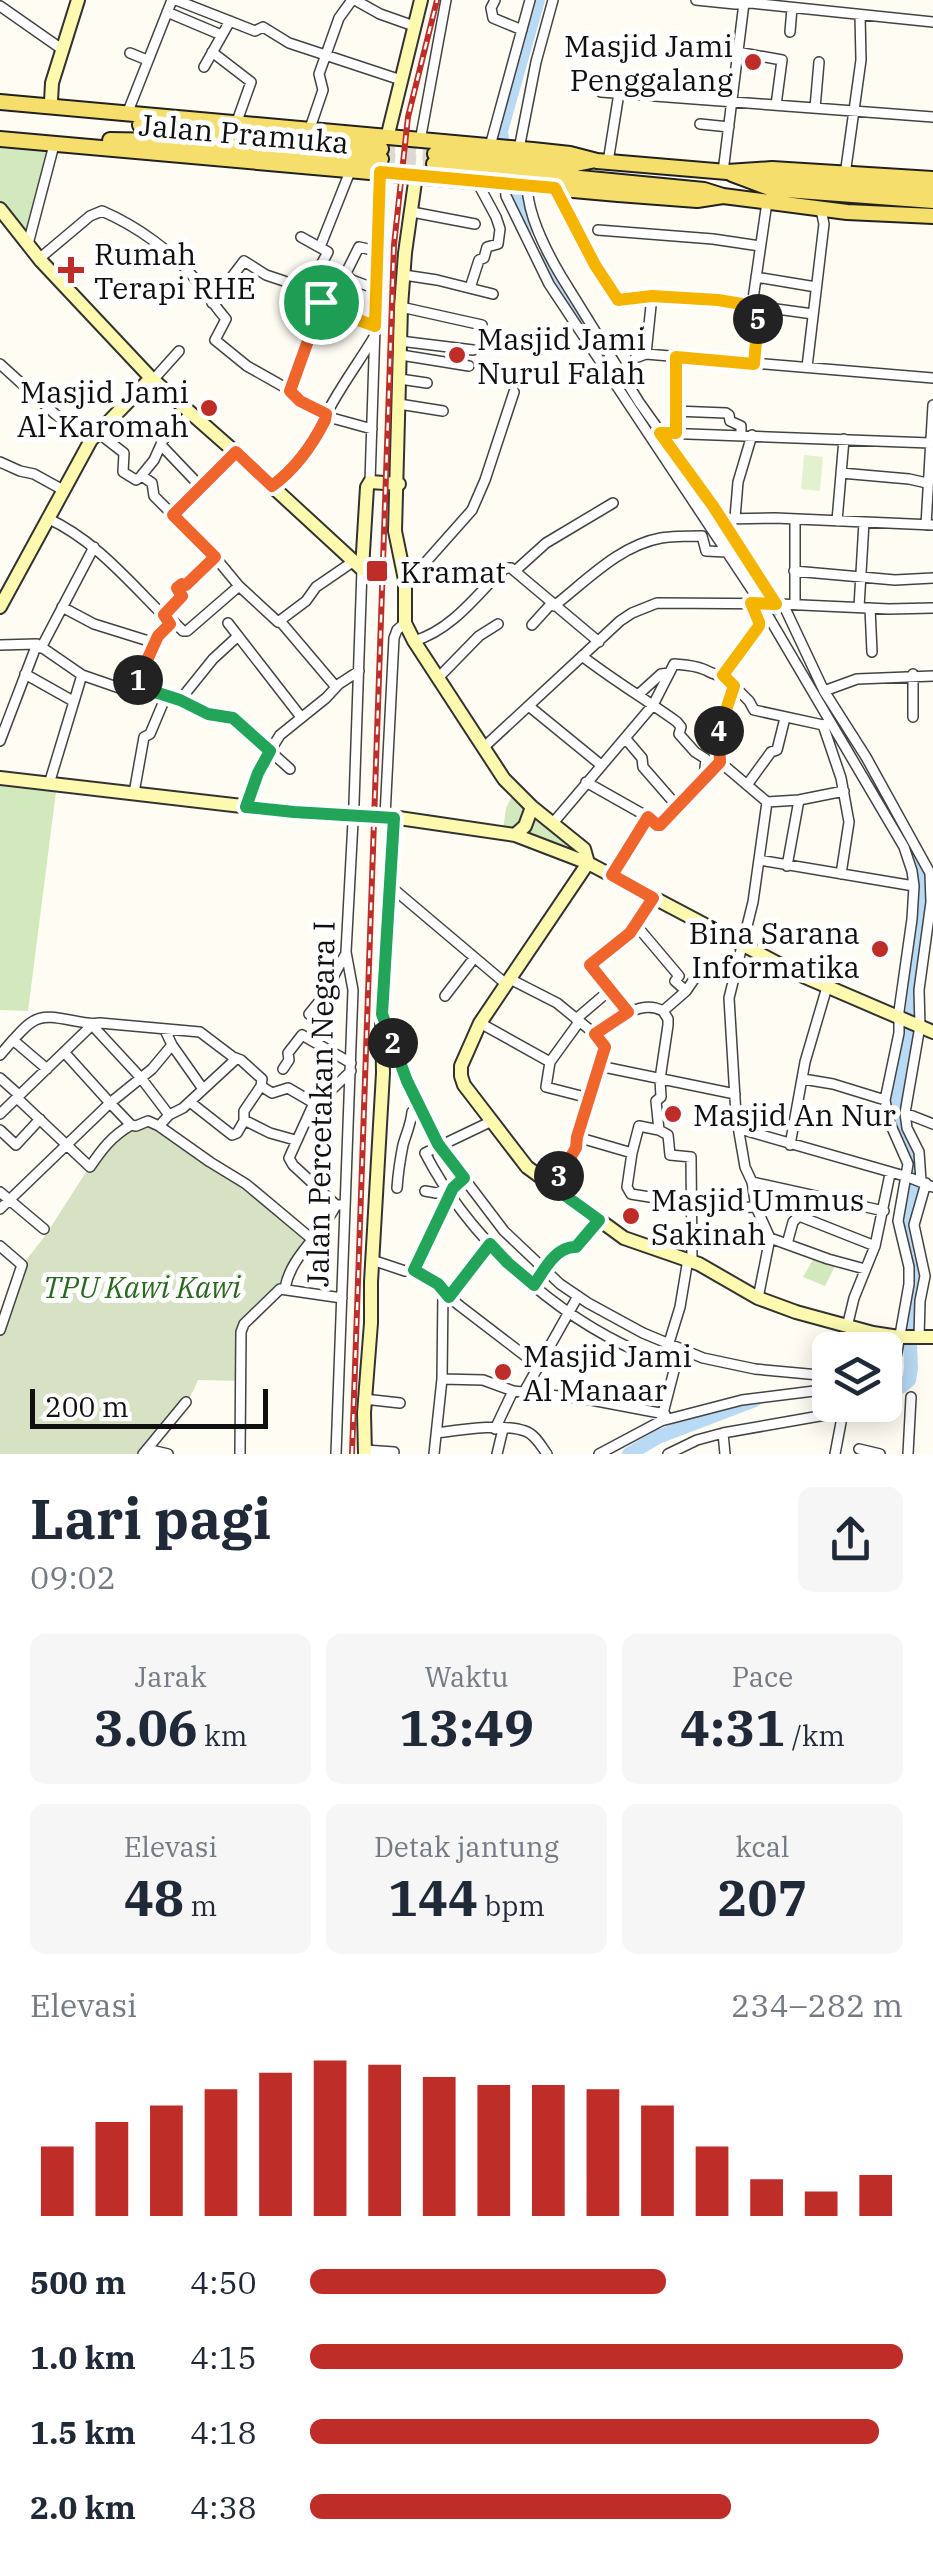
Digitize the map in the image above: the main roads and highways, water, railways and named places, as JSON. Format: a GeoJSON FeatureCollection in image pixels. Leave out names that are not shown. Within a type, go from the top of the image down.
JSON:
{"type":"FeatureCollection","features":[{"type":"Feature","properties":{"kind":"main road","name":"Jalan Pramuka"},"geometry":{"type":"LineString","coordinates":[[0,102],[217,122],[237,135]]}},
{"type":"Feature","properties":{"kind":"main road","name":"Jalan Pramuka"},"geometry":{"type":"LineString","coordinates":[[0,111],[382,154]]}},
{"type":"Feature","properties":{"kind":"main road","name":"Jalan Pramuka"},"geometry":{"type":"LineString","coordinates":[[0,131],[114,141],[310,131],[382,154],[416,174],[476,180],[511,167],[570,154],[602,161],[725,172],[772,169],[933,179]]}},
{"type":"Feature","properties":{"kind":"main road"},"geometry":{"type":"LineString","coordinates":[[208,158],[237,135]]}},
{"type":"Feature","properties":{"kind":"main road","name":"Jalan Pramuka"},"geometry":{"type":"LineString","coordinates":[[0,139],[351,169],[420,141],[555,182],[704,190],[818,209]]}},
{"type":"Feature","properties":{"kind":"main road","name":"Jalan Pramuka"},"geometry":{"type":"LineString","coordinates":[[434,159],[511,167]]}},
{"type":"Feature","properties":{"kind":"main road"},"geometry":{"type":"LineString","coordinates":[[511,167],[555,182]]}},
{"type":"Feature","properties":{"kind":"main road"},"geometry":{"type":"LineString","coordinates":[[725,172],[803,182],[933,189]]}},
{"type":"Feature","properties":{"kind":"main road"},"geometry":{"type":"LineString","coordinates":[[725,172],[772,189],[933,201]]}},
{"type":"Feature","properties":{"kind":"main road"},"geometry":{"type":"LineString","coordinates":[[818,209],[933,213]]}},
{"type":"Feature","properties":{"kind":"main road"},"geometry":{"type":"LineString","coordinates":[[818,209],[849,220],[933,225]]}},
{"type":"Feature","properties":{"kind":"waterway"},"geometry":{"type":"LineString","coordinates":[[502,139],[538,0]]}},
{"type":"Feature","properties":{"kind":"waterway"},"geometry":{"type":"LineString","coordinates":[[515,193],[525,231]]}},
{"type":"Feature","properties":{"kind":"waterway"},"geometry":{"type":"LineString","coordinates":[[540,259],[603,359]]}},
{"type":"Feature","properties":{"kind":"waterway"},"geometry":{"type":"LineString","coordinates":[[671,453],[770,613]]}},
{"type":"Feature","properties":{"kind":"waterway"},"geometry":{"type":"LineString","coordinates":[[902,839],[924,877],[906,1056],[895,1103],[895,1122],[913,1158],[917,1176],[904,1222],[916,1274],[909,1318],[911,1368],[909,1380],[902,1386]]}},
{"type":"Feature","properties":{"kind":"waterway"},"geometry":{"type":"LineString","coordinates":[[629,1454],[658,1437],[755,1400]]}},
{"type":"Feature","properties":{"kind":"tunnel"},"geometry":{"type":"LineString","coordinates":[[381,149],[435,154]]}},
{"type":"Feature","properties":{"kind":"tunnel"},"geometry":{"type":"LineString","coordinates":[[381,159],[434,164]]}},
{"type":"Feature","properties":{"kind":"railway"},"geometry":{"type":"LineString","coordinates":[[352,1454],[394,245],[408,117],[437,0]]}},
{"type":"Feature","properties":{"kind":"place","name":"Masjid Jami Penggalang"},"geometry":{"type":"Point","coordinates":[753,62]}},
{"type":"Feature","properties":{"kind":"place","name":"Rumah Terapi RHE"},"geometry":{"type":"Point","coordinates":[71,270]}},
{"type":"Feature","properties":{"kind":"place","name":"Masjid Jami Nurul Falah"},"geometry":{"type":"Point","coordinates":[457,355]}},
{"type":"Feature","properties":{"kind":"place","name":"Masjid Jami Al-Karomah"},"geometry":{"type":"Point","coordinates":[209,408]}},
{"type":"Feature","properties":{"kind":"place","name":"Kramat"},"geometry":{"type":"Point","coordinates":[377,571]}},
{"type":"Feature","properties":{"kind":"place","name":"Bina Sarana Informatika"},"geometry":{"type":"Point","coordinates":[880,949]}},
{"type":"Feature","properties":{"kind":"place","name":"Masjid An Nur"},"geometry":{"type":"Point","coordinates":[673,1114]}},
{"type":"Feature","properties":{"kind":"place","name":"Masjid Ummus Sakinah"},"geometry":{"type":"Point","coordinates":[631,1216]}},
{"type":"Feature","properties":{"kind":"place","name":"Masjid Jami Al Manaar"},"geometry":{"type":"Point","coordinates":[503,1372]}},
{"type":"Feature","properties":{"kind":"park label","name":"TPU Kawi Kawi"},"geometry":{"type":"Point","coordinates":[142,1286]}}]}
